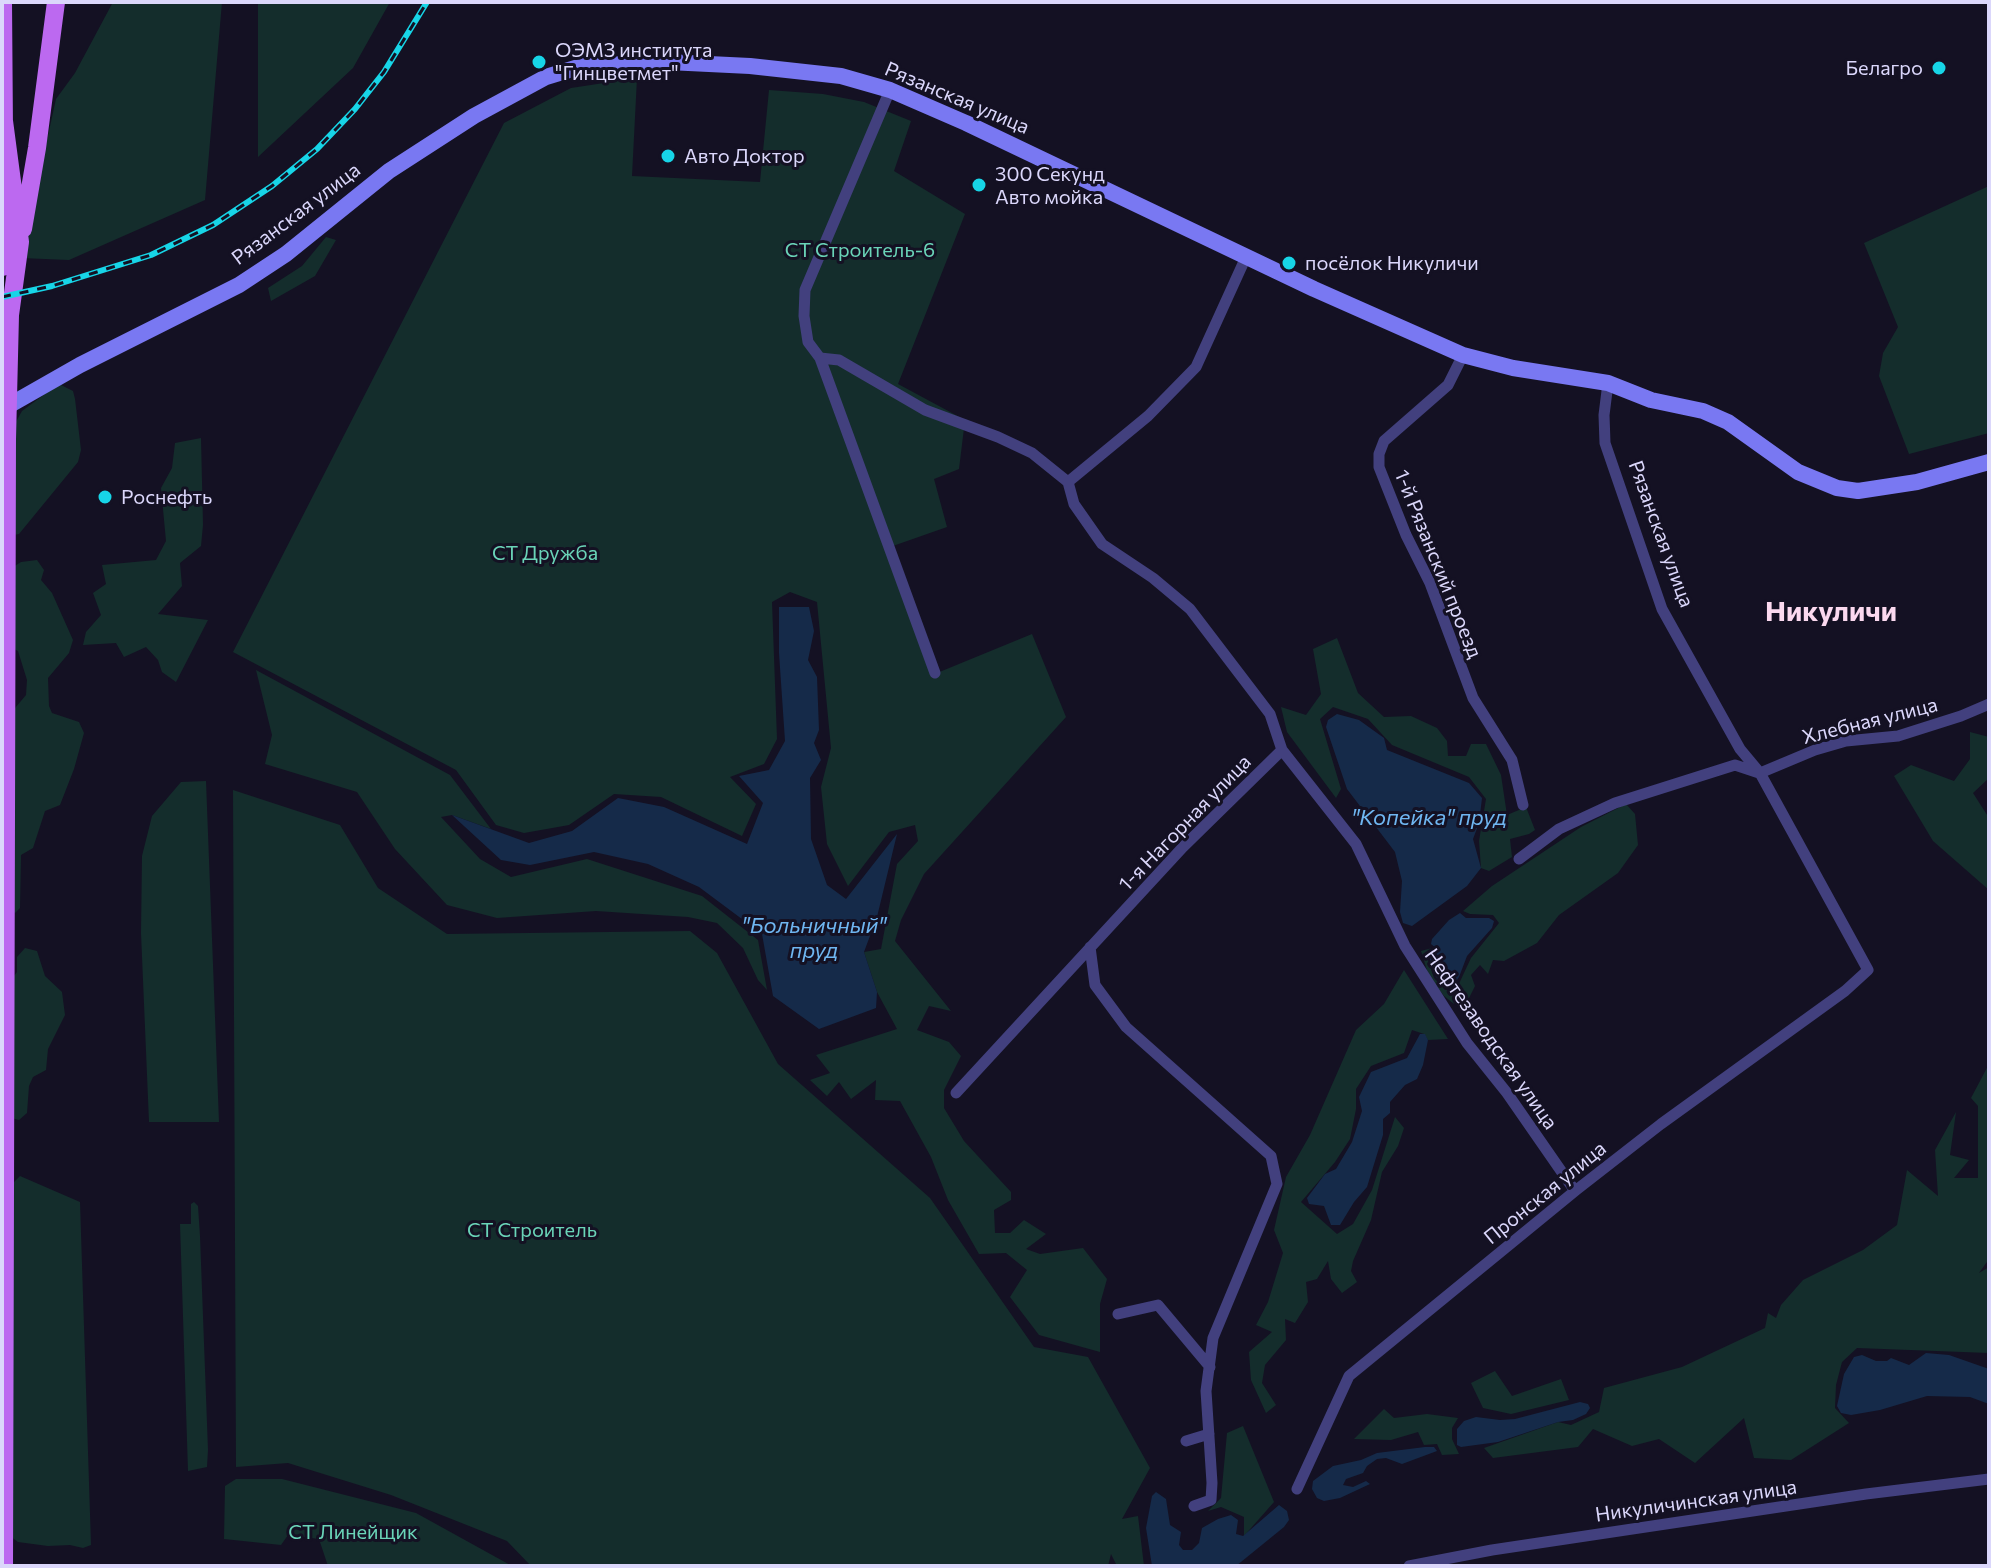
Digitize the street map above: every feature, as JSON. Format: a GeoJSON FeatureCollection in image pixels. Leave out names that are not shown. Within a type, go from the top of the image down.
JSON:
{"type":"FeatureCollection","features":[{"type":"Feature","properties":{"kind":"main road"},"geometry":{"type":"LineString","coordinates":[[3,2],[4,121],[12,243]]}},
{"type":"Feature","properties":{"kind":"main road"},"geometry":{"type":"LineString","coordinates":[[2,267],[12,243],[40,115],[56,2]]}},
{"type":"Feature","properties":{"kind":"main road"},"geometry":{"type":"LineString","coordinates":[[14,204],[40,115]]}},
{"type":"Feature","properties":{"kind":"main road"},"geometry":{"type":"LineString","coordinates":[[4,121],[14,204],[5,406],[4,1566]]}},
{"type":"Feature","properties":{"kind":"street","name":"Рязанская улица"},"geometry":{"type":"LineString","coordinates":[[5,406],[239,285],[286,254],[389,171],[474,116],[561,72],[605,64],[668,62],[750,66],[841,76],[890,90],[1463,355],[1513,368],[1608,383],[1651,400],[1703,411],[1728,422],[1798,472],[1837,488],[1858,491],[1917,482],[1989,462]]}},
{"type":"Feature","properties":{"kind":"street"},"geometry":{"type":"LineString","coordinates":[[890,90],[805,290],[804,316],[808,342],[820,358],[935,673]]}},
{"type":"Feature","properties":{"kind":"street"},"geometry":{"type":"LineString","coordinates":[[1068,482],[1148,416],[1196,367],[1246,257]]}},
{"type":"Feature","properties":{"kind":"street","name":"1-й Рязанский проезд"},"geometry":{"type":"LineString","coordinates":[[1463,355],[1448,385],[1384,441],[1379,454],[1379,467],[1406,535],[1430,583],[1473,698],[1512,760],[1523,805]]}},
{"type":"Feature","properties":{"kind":"street"},"geometry":{"type":"LineString","coordinates":[[820,358],[839,360],[925,410],[1032,453],[1068,482],[1074,504],[1102,544],[1153,578],[1190,609],[1270,714],[1282,750]]}},
{"type":"Feature","properties":{"kind":"street","name":"Рязанская улица"},"geometry":{"type":"LineString","coordinates":[[1608,383],[1605,443],[1662,609],[1740,749],[1760,773],[1868,970]]}},
{"type":"Feature","properties":{"kind":"street","name":"Хлебная улица"},"geometry":{"type":"LineString","coordinates":[[1760,773],[1815,750],[1846,741],[1898,736],[1989,704]]}},
{"type":"Feature","properties":{"kind":"street","name":"Нефтезаводская улица"},"geometry":{"type":"LineString","coordinates":[[1282,750],[1356,844],[1405,946],[1467,1043],[1507,1093],[1575,1191]]}},
{"type":"Feature","properties":{"kind":"street","name":"1-я Нагорная улица"},"geometry":{"type":"LineString","coordinates":[[956,1093],[1183,847],[1282,750]]}},
{"type":"Feature","properties":{"kind":"street"},"geometry":{"type":"LineString","coordinates":[[1519,859],[1559,829],[1615,803],[1735,765],[1760,773]]}},
{"type":"Feature","properties":{"kind":"street"},"geometry":{"type":"LineString","coordinates":[[1090,947],[1095,985],[1126,1027],[1271,1156],[1277,1184],[1213,1338],[1206,1391],[1211,1500],[1194,1506]]}},
{"type":"Feature","properties":{"kind":"street","name":"Пронская улица"},"geometry":{"type":"LineString","coordinates":[[1297,1489],[1349,1376],[1575,1191],[1661,1124],[1845,991],[1868,970]]}},
{"type":"Feature","properties":{"kind":"street"},"geometry":{"type":"LineString","coordinates":[[1118,1314],[1158,1305],[1210,1367]]}},
{"type":"Feature","properties":{"kind":"street"},"geometry":{"type":"LineString","coordinates":[[1186,1441],[1209,1434]]}},
{"type":"Feature","properties":{"kind":"street","name":"Никуличинская улица"},"geometry":{"type":"LineString","coordinates":[[1409,1566],[1492,1550],[1866,1494],[1989,1479]]}},
{"type":"Feature","properties":{"kind":"green space"},"geometry":{"type":"Polygon","coordinates":[[[113,2],[222,2],[205,200],[69,260],[21,258],[56,99],[75,73],[113,2]]]}},
{"type":"Feature","properties":{"kind":"green space"},"geometry":{"type":"Polygon","coordinates":[[[258,2],[390,2],[353,68],[258,157],[258,2]]]}},
{"type":"Feature","properties":{"kind":"green space","name":"СТ Дружба"},"geometry":{"type":"Polygon","coordinates":[[[637,78],[632,176],[760,182],[769,90],[823,94],[864,102],[911,121],[894,171],[965,214],[898,384],[965,420],[959,469],[934,479],[947,527],[890,547],[937,673],[1032,634],[1066,717],[924,874],[901,920],[895,941],[951,1011],[929,1006],[917,1030],[949,1042],[961,1056],[944,1090],[944,1108],[964,1141],[1011,1192],[1011,1200],[994,1210],[995,1233],[1010,1233],[1024,1220],[1046,1234],[1026,1249],[1040,1254],[1083,1248],[1107,1279],[1100,1304],[1100,1352],[1039,1335],[1010,1297],[1027,1270],[1006,1253],[979,1254],[948,1200],[931,1157],[900,1101],[875,1100],[876,1080],[851,1099],[839,1082],[827,1096],[810,1080],[830,1073],[816,1055],[897,1029],[877,992],[864,952],[881,949],[897,864],[918,841],[915,825],[889,832],[848,886],[827,844],[821,787],[831,748],[817,602],[790,592],[772,602],[777,739],[764,764],[730,777],[756,804],[742,836],[661,797],[614,794],[569,825],[524,833],[496,825],[456,770],[233,652],[504,123],[571,88],[637,78]]]}},
{"type":"Feature","properties":{"kind":"green space"},"geometry":{"type":"Polygon","coordinates":[[[1989,186],[1989,433],[1909,454],[1879,376],[1883,353],[1898,327],[1864,243],[1989,186]]]}},
{"type":"Feature","properties":{"kind":"green space"},"geometry":{"type":"Polygon","coordinates":[[[326,237],[336,240],[315,276],[271,301],[268,288],[302,266],[326,237]]]}},
{"type":"Feature","properties":{"kind":"green space"},"geometry":{"type":"Polygon","coordinates":[[[61,385],[73,391],[75,399],[81,450],[78,462],[19,534],[14,535],[13,427],[22,411],[61,385]]]}},
{"type":"Feature","properties":{"kind":"green space"},"geometry":{"type":"Polygon","coordinates":[[[201,438],[201,546],[180,563],[182,586],[158,614],[208,620],[176,682],[162,672],[158,660],[146,647],[124,657],[116,643],[83,645],[86,632],[101,615],[93,593],[106,584],[102,565],[156,560],[166,541],[161,488],[172,468],[175,443],[201,438]]]}},
{"type":"Feature","properties":{"kind":"green space"},"geometry":{"type":"Polygon","coordinates":[[[37,560],[44,570],[41,580],[52,593],[73,640],[69,653],[48,678],[49,706],[52,713],[79,722],[84,733],[60,805],[45,811],[33,848],[21,855],[20,908],[15,913],[10,911],[10,714],[26,695],[27,680],[18,651],[10,647],[10,569],[21,562],[37,560]]]}},
{"type":"Feature","properties":{"kind":"green space"},"geometry":{"type":"Polygon","coordinates":[[[1337,638],[1358,693],[1384,717],[1411,716],[1437,728],[1447,741],[1448,756],[1466,756],[1471,744],[1486,744],[1501,775],[1507,815],[1526,807],[1535,830],[1510,839],[1512,857],[1489,871],[1481,868],[1479,841],[1486,799],[1469,777],[1392,745],[1368,719],[1333,707],[1320,719],[1341,789],[1336,798],[1287,732],[1281,707],[1306,715],[1321,694],[1313,649],[1337,638]]]}},
{"type":"Feature","properties":{"kind":"green space"},"geometry":{"type":"Polygon","coordinates":[[[256,670],[450,775],[491,829],[452,815],[441,817],[480,859],[511,877],[587,859],[702,896],[758,940],[767,990],[758,980],[743,948],[717,923],[688,917],[596,911],[497,918],[447,905],[395,849],[357,792],[265,764],[272,735],[256,670]]]}},
{"type":"Feature","properties":{"kind":"green space"},"geometry":{"type":"Polygon","coordinates":[[[1970,732],[1989,737],[1989,778],[1973,793],[1989,818],[1989,890],[1933,841],[1894,776],[1911,765],[1954,781],[1970,759],[1970,732]]]}},
{"type":"Feature","properties":{"kind":"green space"},"geometry":{"type":"Polygon","coordinates":[[[206,781],[219,1122],[149,1122],[141,933],[142,856],[152,816],[181,782],[206,781]]]}},
{"type":"Feature","properties":{"kind":"green space","name":"СТ Строитель"},"geometry":{"type":"Polygon","coordinates":[[[233,790],[340,825],[378,888],[447,934],[690,931],[717,953],[778,1064],[930,1198],[1034,1347],[1088,1357],[1150,1468],[1122,1519],[1138,1516],[1144,1566],[1117,1566],[1111,1554],[1108,1566],[531,1566],[507,1541],[391,1495],[288,1463],[236,1467],[233,790]]]}},
{"type":"Feature","properties":{"kind":"green space"},"geometry":{"type":"Polygon","coordinates":[[[1626,804],[1635,814],[1638,845],[1618,873],[1559,915],[1537,943],[1504,961],[1493,960],[1488,974],[1480,965],[1471,975],[1475,986],[1468,1000],[1454,1004],[1444,996],[1429,977],[1421,951],[1432,948],[1434,952],[1427,958],[1434,978],[1445,990],[1456,990],[1471,958],[1499,923],[1493,915],[1463,911],[1492,886],[1581,827],[1626,804]]]}},
{"type":"Feature","properties":{"kind":"green space"},"geometry":{"type":"Polygon","coordinates":[[[25,948],[37,951],[45,976],[62,992],[65,1015],[48,1049],[46,1070],[33,1077],[29,1086],[27,1113],[19,1120],[11,1118],[10,981],[17,972],[17,957],[25,948]]]}},
{"type":"Feature","properties":{"kind":"green space"},"geometry":{"type":"Polygon","coordinates":[[[1404,970],[1448,1039],[1428,1040],[1424,1034],[1412,1030],[1404,1053],[1371,1066],[1356,1089],[1350,1139],[1301,1202],[1337,1234],[1353,1224],[1372,1190],[1395,1117],[1404,1128],[1398,1146],[1382,1172],[1371,1220],[1353,1261],[1351,1271],[1357,1282],[1342,1293],[1331,1279],[1328,1261],[1317,1279],[1306,1282],[1308,1302],[1295,1323],[1285,1319],[1286,1340],[1265,1365],[1262,1383],[1276,1405],[1266,1413],[1251,1380],[1249,1352],[1272,1332],[1256,1325],[1268,1302],[1283,1253],[1274,1230],[1286,1177],[1310,1135],[1356,1030],[1384,1004],[1404,970]]]}},
{"type":"Feature","properties":{"kind":"green space"},"geometry":{"type":"Polygon","coordinates":[[[1989,1064],[1989,1259],[1979,1273],[1989,1267],[1989,1353],[1857,1348],[1842,1362],[1836,1385],[1835,1408],[1849,1423],[1791,1460],[1754,1458],[1744,1418],[1695,1463],[1659,1439],[1632,1446],[1593,1429],[1578,1447],[1493,1458],[1484,1448],[1558,1422],[1571,1425],[1599,1412],[1604,1388],[1682,1367],[1765,1328],[1768,1313],[1776,1318],[1781,1305],[1803,1280],[1863,1250],[1897,1225],[1907,1170],[1938,1196],[1935,1150],[1956,1112],[1950,1155],[1969,1160],[1954,1178],[1978,1178],[1978,1106],[1971,1098],[1989,1064]]]}},
{"type":"Feature","properties":{"kind":"green space"},"geometry":{"type":"Polygon","coordinates":[[[20,1176],[80,1202],[91,1545],[83,1548],[18,1542],[10,1536],[10,1186],[20,1176]]]}},
{"type":"Feature","properties":{"kind":"green space"},"geometry":{"type":"Polygon","coordinates":[[[194,1202],[198,1206],[200,1236],[208,1450],[207,1467],[188,1471],[180,1224],[191,1224],[191,1204],[194,1202]]]}},
{"type":"Feature","properties":{"kind":"green space"},"geometry":{"type":"Polygon","coordinates":[[[1495,1371],[1512,1396],[1561,1379],[1569,1400],[1511,1414],[1483,1408],[1471,1383],[1495,1371]]]}},
{"type":"Feature","properties":{"kind":"green space"},"geometry":{"type":"Polygon","coordinates":[[[1384,1409],[1394,1418],[1427,1414],[1458,1418],[1452,1428],[1452,1439],[1459,1454],[1442,1455],[1437,1444],[1424,1445],[1418,1432],[1391,1440],[1354,1439],[1384,1409]]]}},
{"type":"Feature","properties":{"kind":"green space"},"geometry":{"type":"Polygon","coordinates":[[[1243,1426],[1274,1502],[1244,1536],[1244,1517],[1221,1507],[1208,1511],[1221,1498],[1227,1433],[1243,1426]]]}},
{"type":"Feature","properties":{"kind":"green space","name":"СТ Линейщик"},"geometry":{"type":"Polygon","coordinates":[[[236,1479],[282,1479],[416,1513],[512,1566],[328,1566],[319,1539],[288,1535],[281,1545],[224,1539],[225,1486],[236,1479]]]}},
{"type":"Feature","properties":{"kind":"water","name":"\"Больничный\" пруд"},"geometry":{"type":"Polygon","coordinates":[[[779,607],[809,607],[814,631],[808,660],[817,677],[819,730],[814,743],[821,760],[810,778],[811,839],[827,885],[846,899],[897,834],[877,917],[864,952],[877,992],[876,1008],[819,1029],[773,996],[762,934],[699,887],[648,864],[594,852],[530,865],[501,860],[452,815],[529,843],[572,831],[618,798],[664,807],[747,844],[763,803],[739,776],[769,770],[785,741],[779,607]]]}},
{"type":"Feature","properties":{"kind":"water","name":"\"Копейка\" пруд"},"geometry":{"type":"Polygon","coordinates":[[[1337,714],[1359,720],[1384,738],[1387,750],[1469,783],[1482,798],[1479,823],[1473,839],[1481,868],[1467,886],[1412,926],[1403,923],[1400,912],[1402,881],[1395,852],[1347,789],[1326,727],[1328,720],[1337,714]]]}},
{"type":"Feature","properties":{"kind":"water"},"geometry":{"type":"Polygon","coordinates":[[[1460,913],[1466,918],[1489,918],[1494,921],[1492,928],[1467,956],[1459,977],[1452,987],[1448,987],[1436,977],[1430,964],[1430,957],[1437,953],[1431,944],[1449,920],[1460,913]]]}},
{"type":"Feature","properties":{"kind":"water"},"geometry":{"type":"Polygon","coordinates":[[[1420,1034],[1425,1034],[1428,1040],[1423,1065],[1417,1079],[1405,1085],[1390,1102],[1390,1113],[1383,1119],[1383,1135],[1367,1187],[1340,1225],[1331,1225],[1324,1206],[1309,1204],[1307,1198],[1325,1174],[1336,1169],[1352,1142],[1362,1111],[1359,1097],[1371,1072],[1407,1058],[1420,1034]]]}},
{"type":"Feature","properties":{"kind":"water"},"geometry":{"type":"Polygon","coordinates":[[[1926,1353],[1949,1355],[1989,1369],[1989,1404],[1970,1397],[1927,1396],[1880,1410],[1851,1415],[1841,1413],[1837,1406],[1844,1374],[1854,1357],[1862,1355],[1876,1361],[1891,1358],[1909,1365],[1926,1353]]]}},
{"type":"Feature","properties":{"kind":"water"},"geometry":{"type":"Polygon","coordinates":[[[1580,1402],[1588,1404],[1590,1408],[1586,1414],[1573,1420],[1498,1442],[1457,1445],[1457,1429],[1464,1421],[1476,1417],[1515,1419],[1580,1402]]]}},
{"type":"Feature","properties":{"kind":"water"},"geometry":{"type":"Polygon","coordinates":[[[1434,1447],[1437,1451],[1402,1464],[1386,1458],[1377,1459],[1363,1473],[1346,1479],[1343,1485],[1353,1487],[1366,1481],[1370,1484],[1340,1498],[1324,1501],[1317,1498],[1312,1489],[1313,1481],[1333,1466],[1377,1453],[1434,1447]]]}},
{"type":"Feature","properties":{"kind":"water"},"geometry":{"type":"Polygon","coordinates":[[[1156,1492],[1166,1499],[1170,1525],[1181,1532],[1179,1545],[1183,1550],[1192,1550],[1199,1543],[1202,1528],[1231,1515],[1238,1520],[1236,1534],[1243,1536],[1279,1505],[1287,1511],[1289,1520],[1236,1566],[1152,1566],[1146,1528],[1152,1496],[1156,1492]]]}},
{"type":"Feature","properties":{"kind":"railway"},"geometry":{"type":"LineString","coordinates":[[2,297],[52,286],[151,255],[213,225],[272,186],[317,149],[355,109],[384,72],[427,2]]}},
{"type":"Feature","properties":{"kind":"place","name":"ОЭМЗ института \"Гинцветмет\""},"geometry":{"type":"Point","coordinates":[539,62]}},
{"type":"Feature","properties":{"kind":"place","name":"Белагро"},"geometry":{"type":"Point","coordinates":[1939,68]}},
{"type":"Feature","properties":{"kind":"place","name":"Авто Доктор"},"geometry":{"type":"Point","coordinates":[668,156]}},
{"type":"Feature","properties":{"kind":"place","name":"300 Секунд Авто мойка"},"geometry":{"type":"Point","coordinates":[979,185]}},
{"type":"Feature","properties":{"kind":"place","name":"посёлок Никуличи"},"geometry":{"type":"Point","coordinates":[1289,263]}},
{"type":"Feature","properties":{"kind":"place","name":"Роснефть"},"geometry":{"type":"Point","coordinates":[105,497]}},
{"type":"Feature","properties":{"kind":"district","name":"Никуличи"},"geometry":{"type":"Point","coordinates":[1831,612]}},
{"type":"Feature","properties":{"kind":"park label","name":"СТ Строитель-6"},"geometry":{"type":"Point","coordinates":[860,250]}}]}
